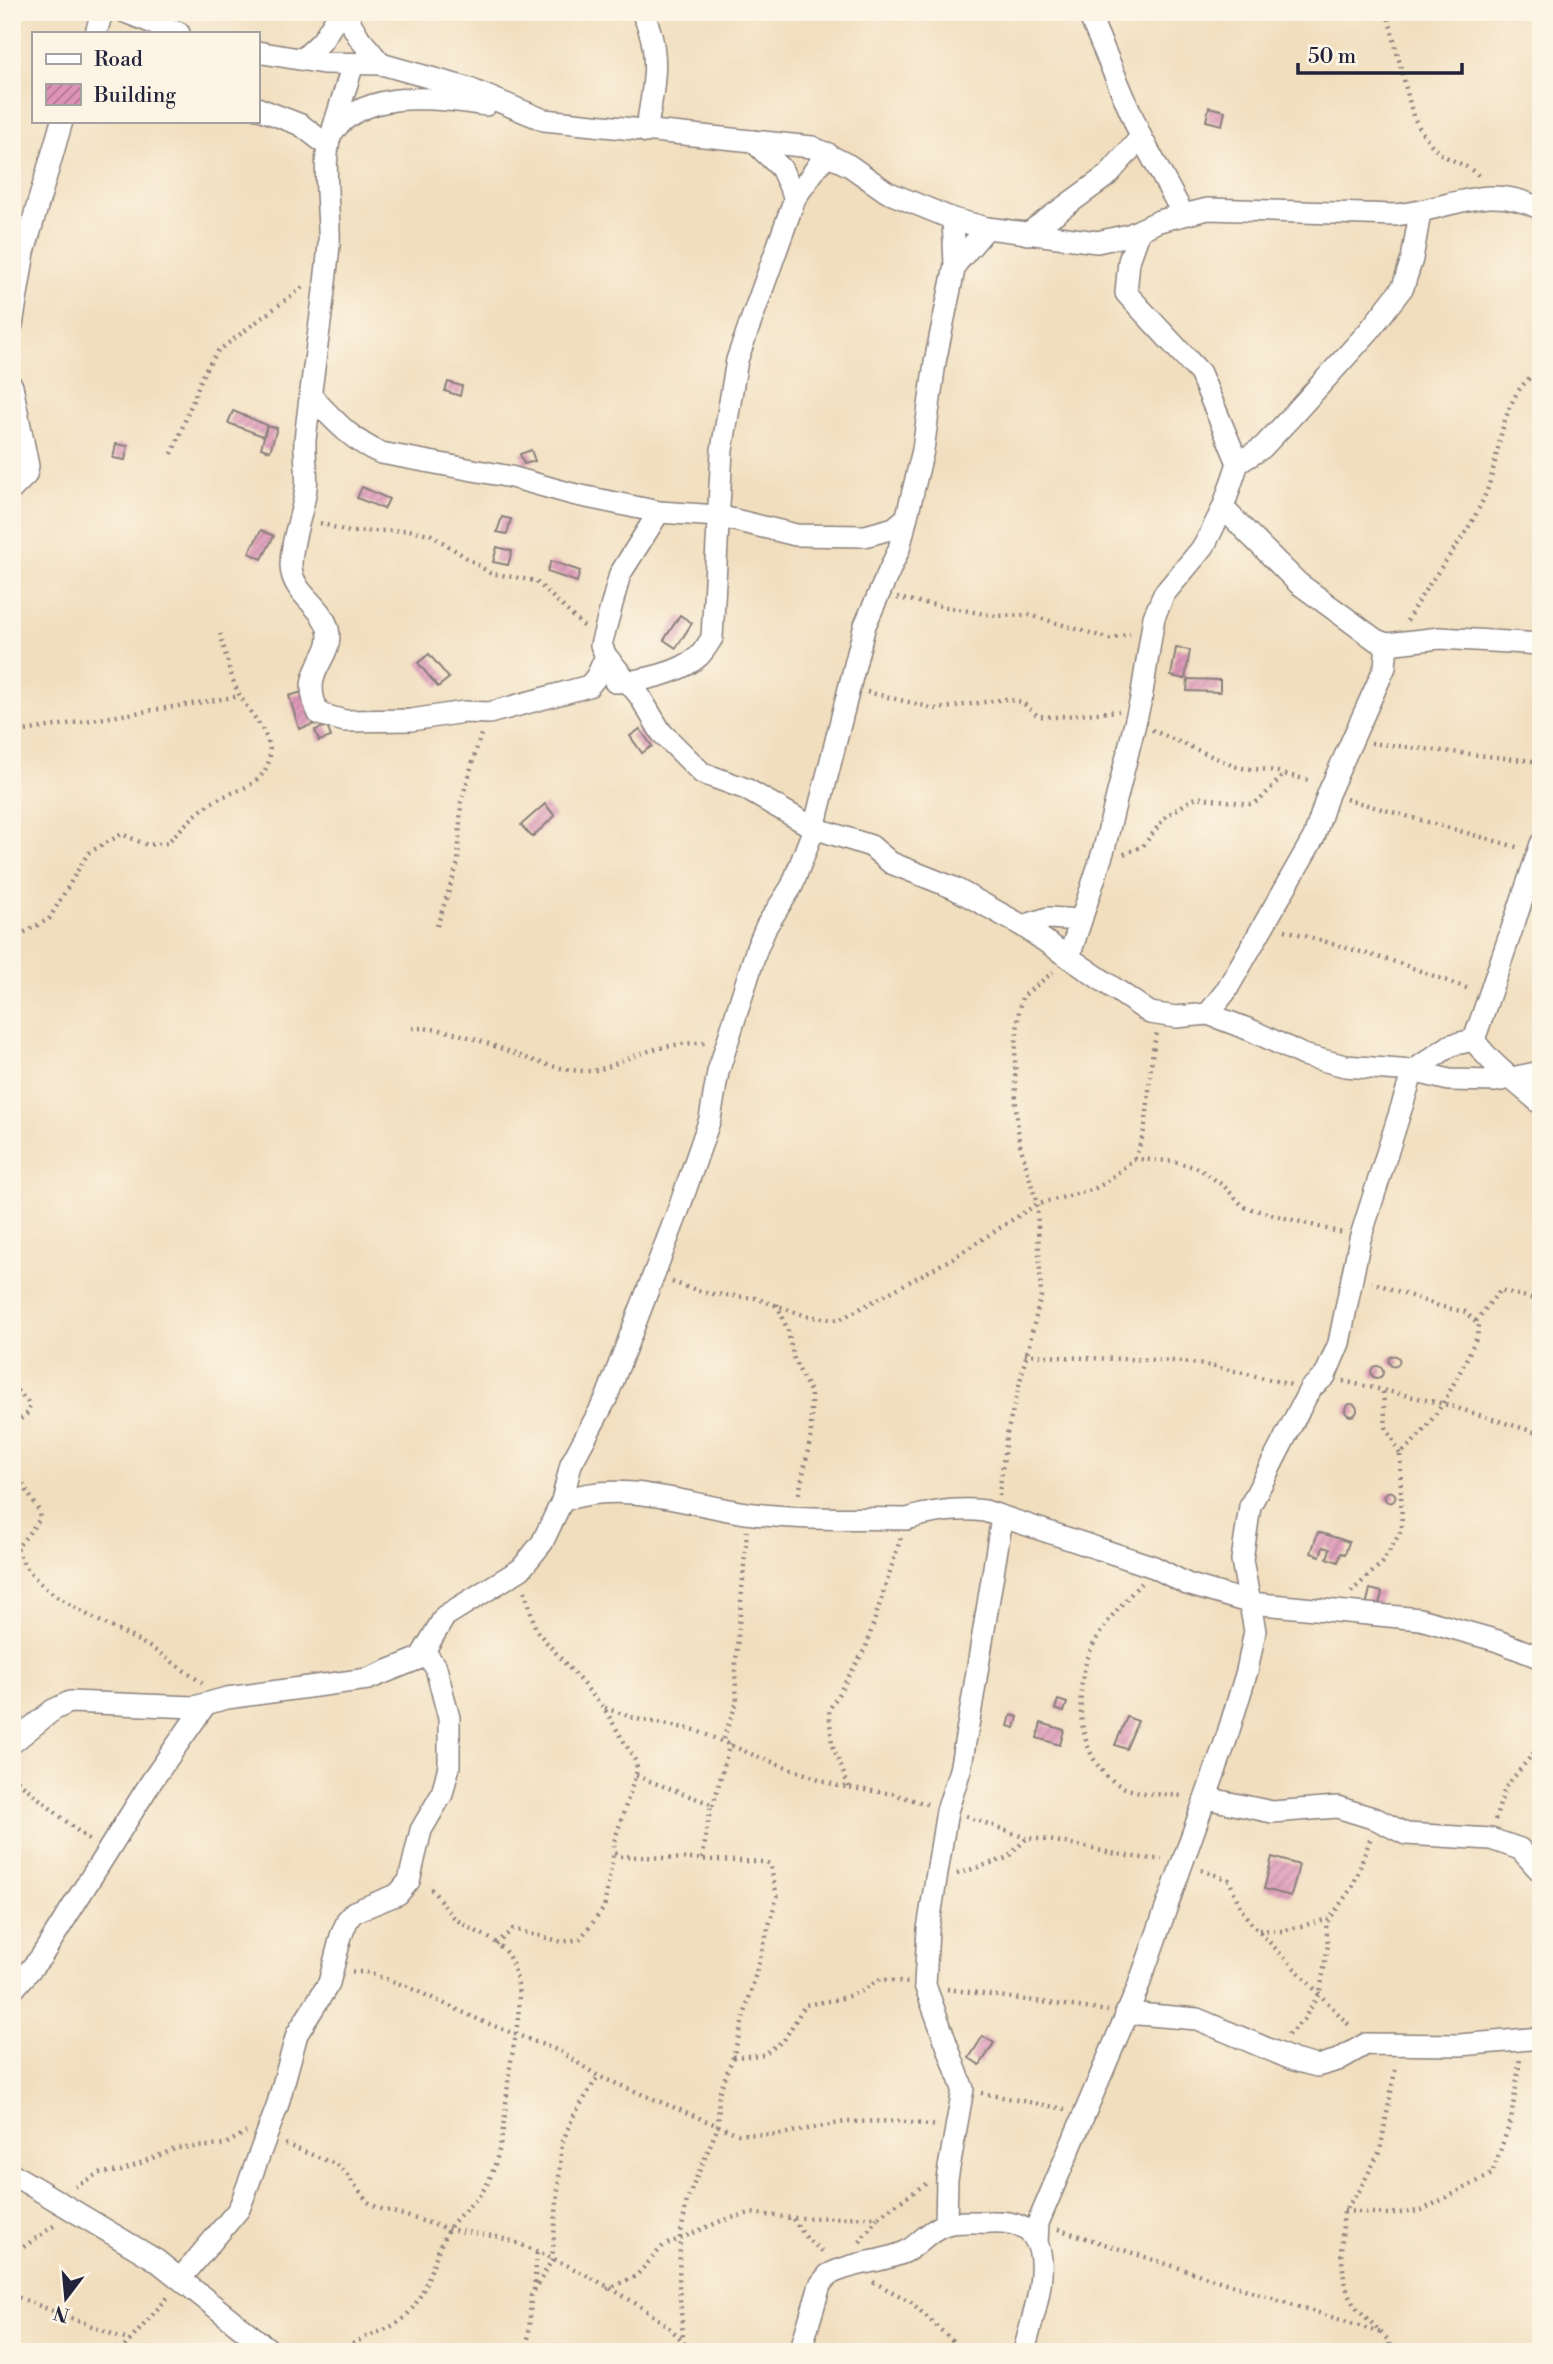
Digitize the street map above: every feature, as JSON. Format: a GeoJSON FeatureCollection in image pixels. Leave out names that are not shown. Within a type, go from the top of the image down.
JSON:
{"type":"FeatureCollection","features":[{"type":"Feature","properties":{"kind":"street"},"geometry":{"type":"LineString","coordinates":[[96,32],[102,12]]}},
{"type":"Feature","properties":{"kind":"street"},"geometry":{"type":"LineString","coordinates":[[116,12],[125,32]]}},
{"type":"Feature","properties":{"kind":"street"},"geometry":{"type":"LineString","coordinates":[[125,12],[176,32]]}},
{"type":"Feature","properties":{"kind":"street"},"geometry":{"type":"LineString","coordinates":[[642,12],[655,43],[656,71],[646,132]]}},
{"type":"Feature","properties":{"kind":"street"},"geometry":{"type":"LineString","coordinates":[[1088,12],[1141,137],[1183,214]]}},
{"type":"Feature","properties":{"kind":"street"},"geometry":{"type":"LineString","coordinates":[[303,58],[346,14],[382,64]]}},
{"type":"Feature","properties":{"kind":"street"},"geometry":{"type":"LineString","coordinates":[[259,52],[353,64],[382,64],[467,88],[544,120],[812,148],[827,153],[887,192],[953,219],[1027,234],[1107,242],[1183,214],[1243,208],[1374,215],[1420,213],[1498,195],[1541,209]]}},
{"type":"Feature","properties":{"kind":"street"},"geometry":{"type":"LineString","coordinates":[[353,64],[330,139],[327,268],[305,444],[306,488],[298,517],[291,569],[300,592],[328,627],[328,644],[310,685],[320,713],[345,721],[432,719],[464,712],[489,713],[589,685],[628,682],[682,667],[699,656],[712,638],[723,450],[737,360],[795,198],[827,153]]}},
{"type":"Feature","properties":{"kind":"street"},"geometry":{"type":"LineString","coordinates":[[330,139],[349,117],[379,103],[440,99],[515,110]]}},
{"type":"Feature","properties":{"kind":"street"},"geometry":{"type":"LineString","coordinates":[[259,109],[330,139]]}},
{"type":"Feature","properties":{"kind":"street"},"geometry":{"type":"LineString","coordinates":[[12,325],[24,253],[62,122]]}},
{"type":"Feature","properties":{"kind":"street"},"geometry":{"type":"LineString","coordinates":[[1027,234],[1108,175],[1141,137]]}},
{"type":"Feature","properties":{"kind":"street"},"geometry":{"type":"LineString","coordinates":[[753,141],[781,169],[795,198]]}},
{"type":"Feature","properties":{"kind":"street"},"geometry":{"type":"LineString","coordinates":[[1069,957],[1098,866],[1137,716],[1153,622],[1164,594],[1204,546],[1223,508],[1238,463],[1262,448],[1388,308],[1403,287],[1412,259],[1420,213]]}},
{"type":"Feature","properties":{"kind":"street"},"geometry":{"type":"LineString","coordinates":[[12,1743],[53,1710],[70,1702],[169,1707],[205,1705],[227,1698],[368,1679],[409,1665],[425,1652],[452,1610],[522,1569],[542,1544],[562,1501],[571,1464],[606,1399],[710,1119],[726,1044],[761,938],[792,886],[814,828],[866,625],[899,549],[923,450],[935,362],[955,265],[953,219]]}},
{"type":"Feature","properties":{"kind":"street"},"geometry":{"type":"LineString","coordinates":[[955,265],[987,228]]}},
{"type":"Feature","properties":{"kind":"street"},"geometry":{"type":"LineString","coordinates":[[1140,230],[1129,261],[1126,293],[1200,373],[1238,463]]}},
{"type":"Feature","properties":{"kind":"street"},"geometry":{"type":"LineString","coordinates":[[12,386],[28,466],[26,475],[12,489]]}},
{"type":"Feature","properties":{"kind":"street"},"geometry":{"type":"LineString","coordinates":[[311,396],[347,433],[363,445],[381,453],[511,477],[659,512],[718,516],[767,530],[817,536],[865,536],[894,528],[906,518]]}},
{"type":"Feature","properties":{"kind":"street"},"geometry":{"type":"LineString","coordinates":[[1223,508],[1323,604],[1363,634],[1392,643],[1440,638],[1541,644]]}},
{"type":"Feature","properties":{"kind":"street"},"geometry":{"type":"LineString","coordinates":[[589,685],[597,676],[620,574],[659,512]]}},
{"type":"Feature","properties":{"kind":"street"},"geometry":{"type":"LineString","coordinates":[[1208,1014],[1226,990],[1262,923],[1314,837],[1330,790],[1385,667],[1392,643]]}},
{"type":"Feature","properties":{"kind":"street"},"geometry":{"type":"LineString","coordinates":[[603,650],[661,732],[702,773],[746,789],[814,828],[871,846],[891,863],[954,888],[1023,926],[1150,1013],[1162,1016],[1208,1014],[1322,1061],[1413,1071],[1449,1080],[1496,1081],[1541,1072]]}},
{"type":"Feature","properties":{"kind":"street"},"geometry":{"type":"LineString","coordinates":[[1539,848],[1486,996],[1474,1040],[1486,1059],[1541,1104]]}},
{"type":"Feature","properties":{"kind":"street"},"geometry":{"type":"LineString","coordinates":[[1023,926],[1048,918],[1081,920]]}},
{"type":"Feature","properties":{"kind":"street"},"geometry":{"type":"LineString","coordinates":[[1024,2352],[1044,2269],[1038,2233],[1084,2112],[1126,2013],[1206,1798],[1247,1671],[1255,1631],[1242,1560],[1250,1506],[1339,1343],[1360,1239],[1413,1071],[1451,1045],[1474,1040]]}},
{"type":"Feature","properties":{"kind":"street"},"geometry":{"type":"LineString","coordinates":[[562,1501],[584,1492],[621,1490],[747,1513],[907,1519],[927,1513],[968,1509],[1154,1567],[1187,1584],[1251,1603],[1420,1619],[1509,1645],[1541,1658]]}},
{"type":"Feature","properties":{"kind":"street"},"geometry":{"type":"LineString","coordinates":[[946,2224],[948,2169],[963,2089],[925,1985],[928,1929],[947,1811],[960,1770],[1002,1518]]}},
{"type":"Feature","properties":{"kind":"street"},"geometry":{"type":"LineString","coordinates":[[181,2278],[239,2209],[258,2133],[277,2107],[297,2034],[335,1971],[341,1936],[351,1915],[389,1899],[409,1881],[421,1830],[442,1794],[449,1766],[449,1718],[436,1668],[425,1652]]}},
{"type":"Feature","properties":{"kind":"street"},"geometry":{"type":"LineString","coordinates":[[12,1990],[41,1957],[104,1854],[205,1705]]}},
{"type":"Feature","properties":{"kind":"street"},"geometry":{"type":"LineString","coordinates":[[1206,1798],[1272,1812],[1338,1807],[1414,1835],[1491,1839],[1520,1849],[1541,1872]]}},
{"type":"Feature","properties":{"kind":"street"},"geometry":{"type":"LineString","coordinates":[[1126,2013],[1197,2019],[1317,2066],[1338,2060],[1366,2043],[1399,2046],[1532,2040]]}},
{"type":"Feature","properties":{"kind":"street"},"geometry":{"type":"LineString","coordinates":[[12,2174],[181,2278],[272,2352]]}},
{"type":"Feature","properties":{"kind":"street"},"geometry":{"type":"LineString","coordinates":[[800,2352],[820,2285],[836,2262],[908,2251],[923,2235],[946,2224],[1013,2223],[1038,2233]]}},
{"type":"Feature","properties":{"kind":"path"},"geometry":{"type":"LineString","coordinates":[[1387,12],[1413,116],[1419,127],[1440,153],[1470,167],[1498,195]]}},
{"type":"Feature","properties":{"kind":"path"},"geometry":{"type":"LineString","coordinates":[[172,454],[204,372],[218,351],[327,268]]}},
{"type":"Feature","properties":{"kind":"path"},"geometry":{"type":"LineString","coordinates":[[1392,643],[1454,552],[1475,514],[1486,492],[1499,435],[1516,394],[1530,376],[1541,369]]}},
{"type":"Feature","properties":{"kind":"path"},"geometry":{"type":"LineString","coordinates":[[298,517],[350,532],[409,530],[429,534],[491,573],[536,581],[603,650]]}},
{"type":"Feature","properties":{"kind":"path"},"geometry":{"type":"LineString","coordinates":[[879,592],[931,606],[996,616],[1030,615],[1116,640],[1153,622]]}},
{"type":"Feature","properties":{"kind":"path"},"geometry":{"type":"LineString","coordinates":[[12,939],[49,919],[88,853],[122,834],[147,845],[167,843],[193,817],[215,801],[259,778],[267,763],[269,742],[264,728],[240,696],[220,634]]}},
{"type":"Feature","properties":{"kind":"path"},"geometry":{"type":"LineString","coordinates":[[849,690],[875,693],[937,709],[963,707],[991,699],[1017,700],[1038,716],[1137,716],[1234,766],[1244,769],[1268,767],[1330,790],[1539,848]]}},
{"type":"Feature","properties":{"kind":"path"},"geometry":{"type":"LineString","coordinates":[[12,733],[240,696]]}},
{"type":"Feature","properties":{"kind":"path"},"geometry":{"type":"LineString","coordinates":[[437,926],[458,863],[461,802],[471,762],[489,713]]}},
{"type":"Feature","properties":{"kind":"path"},"geometry":{"type":"LineString","coordinates":[[1353,741],[1541,762]]}},
{"type":"Feature","properties":{"kind":"path"},"geometry":{"type":"LineString","coordinates":[[1098,866],[1143,846],[1166,816],[1196,797],[1250,804],[1259,801],[1284,774]]}},
{"type":"Feature","properties":{"kind":"path"},"geometry":{"type":"LineString","coordinates":[[1262,923],[1399,963],[1486,996]]}},
{"type":"Feature","properties":{"kind":"path"},"geometry":{"type":"LineString","coordinates":[[1002,1518],[998,1488],[1025,1354],[1041,1296],[1037,1204],[1019,1141],[1016,1107],[1015,1057],[1019,1009],[1022,997],[1069,957]]}},
{"type":"Feature","properties":{"kind":"path"},"geometry":{"type":"LineString","coordinates":[[652,1276],[705,1293],[736,1295],[777,1304],[806,1316],[839,1320],[953,1258],[1037,1204],[1092,1190],[1134,1159],[1142,1144],[1152,1050],[1162,1016]]}},
{"type":"Feature","properties":{"kind":"path"},"geometry":{"type":"LineString","coordinates":[[412,1028],[444,1030],[509,1049],[541,1063],[583,1071],[597,1071],[659,1048],[694,1042],[726,1044]]}},
{"type":"Feature","properties":{"kind":"path"},"geometry":{"type":"LineString","coordinates":[[1134,1159],[1198,1168],[1216,1179],[1244,1207],[1360,1239]]}},
{"type":"Feature","properties":{"kind":"path"},"geometry":{"type":"LineString","coordinates":[[1352,1274],[1406,1296],[1465,1312],[1476,1321]]}},
{"type":"Feature","properties":{"kind":"path"},"geometry":{"type":"LineString","coordinates":[[1400,1454],[1425,1430],[1444,1404],[1477,1337],[1476,1321],[1500,1290],[1541,1301]]}},
{"type":"Feature","properties":{"kind":"path"},"geometry":{"type":"LineString","coordinates":[[777,1304],[788,1331],[794,1360],[811,1394],[813,1415],[802,1487],[790,1515]]}},
{"type":"Feature","properties":{"kind":"path"},"geometry":{"type":"LineString","coordinates":[[1025,1354],[1092,1361],[1168,1361],[1383,1392],[1444,1404],[1541,1434]]}},
{"type":"Feature","properties":{"kind":"path"},"geometry":{"type":"LineString","coordinates":[[12,1387],[29,1403],[29,1412],[12,1426]]}},
{"type":"Feature","properties":{"kind":"path"},"geometry":{"type":"LineString","coordinates":[[1333,1610],[1382,1562],[1402,1530],[1400,1454],[1386,1427],[1383,1392]]}},
{"type":"Feature","properties":{"kind":"path"},"geometry":{"type":"LineString","coordinates":[[12,1465],[33,1496],[40,1519],[12,1557]]}},
{"type":"Feature","properties":{"kind":"path"},"geometry":{"type":"LineString","coordinates":[[723,1740],[737,1702],[735,1672],[745,1575],[747,1513]]}},
{"type":"Feature","properties":{"kind":"path"},"geometry":{"type":"LineString","coordinates":[[849,1787],[832,1744],[829,1710],[831,1702],[860,1662],[907,1519]]}},
{"type":"Feature","properties":{"kind":"path"},"geometry":{"type":"LineString","coordinates":[[18,1548],[20,1556],[34,1575],[53,1594],[147,1645],[227,1698]]}},
{"type":"Feature","properties":{"kind":"path"},"geometry":{"type":"LineString","coordinates":[[1154,1567],[1109,1619],[1086,1662],[1081,1697],[1088,1750],[1098,1766],[1124,1787],[1142,1792],[1206,1798]]}},
{"type":"Feature","properties":{"kind":"path"},"geometry":{"type":"LineString","coordinates":[[496,1944],[513,1929],[562,1942],[580,1938],[604,1908],[614,1851],[636,1776],[633,1753],[604,1708],[536,1630],[527,1605],[522,1569]]}},
{"type":"Feature","properties":{"kind":"path"},"geometry":{"type":"LineString","coordinates":[[604,1708],[636,1719],[695,1730],[804,1774],[849,1787],[893,1794],[988,1821],[1027,1838],[1062,1839],[1137,1859],[1162,1859],[1230,1880],[1241,1909],[1258,1930],[1366,2043]]}},
{"type":"Feature","properties":{"kind":"path"},"geometry":{"type":"LineString","coordinates":[[702,1861],[730,1743]]}},
{"type":"Feature","properties":{"kind":"path"},"geometry":{"type":"LineString","coordinates":[[1491,1839],[1498,1804],[1505,1788],[1541,1744]]}},
{"type":"Feature","properties":{"kind":"path"},"geometry":{"type":"LineString","coordinates":[[12,1776],[104,1854]]}},
{"type":"Feature","properties":{"kind":"path"},"geometry":{"type":"LineString","coordinates":[[636,1776],[705,1801],[713,1807]]}},
{"type":"Feature","properties":{"kind":"path"},"geometry":{"type":"LineString","coordinates":[[1258,1930],[1282,1931],[1328,1919],[1340,1906],[1363,1866],[1376,1819]]}},
{"type":"Feature","properties":{"kind":"path"},"geometry":{"type":"LineString","coordinates":[[936,1880],[1007,1858],[1027,1838]]}},
{"type":"Feature","properties":{"kind":"path"},"geometry":{"type":"LineString","coordinates":[[614,1851],[618,1856],[626,1858],[765,1862],[773,1868],[777,1896],[775,1908],[762,1942],[733,2057],[719,2093],[718,2127],[687,2200],[680,2238],[679,2285],[683,2338],[690,2352]]}},
{"type":"Feature","properties":{"kind":"path"},"geometry":{"type":"LineString","coordinates":[[341,2352],[352,2342],[378,2330],[392,2328],[405,2317],[417,2301],[448,2229],[473,2204],[489,2180],[503,2136],[509,2071],[518,2036],[516,1983],[510,1959],[496,1944],[457,1921],[432,1890],[409,1881]]}},
{"type":"Feature","properties":{"kind":"path"},"geometry":{"type":"LineString","coordinates":[[1273,2051],[1304,2020],[1320,1992],[1328,1945],[1328,1919]]}},
{"type":"Feature","properties":{"kind":"path"},"geometry":{"type":"LineString","coordinates":[[335,1971],[366,1972],[406,1986],[518,2036],[559,2051],[598,2076],[738,2134],[776,2135],[845,2122],[898,2121],[955,2127]]}},
{"type":"Feature","properties":{"kind":"path"},"geometry":{"type":"LineString","coordinates":[[733,2057],[763,2055],[784,2040],[804,2005],[862,1991],[880,1979],[1001,1999],[1043,2000],[1126,2013]]}},
{"type":"Feature","properties":{"kind":"path"},"geometry":{"type":"LineString","coordinates":[[1344,2211],[1420,2211],[1492,2174],[1511,2120],[1532,2040]]}},
{"type":"Feature","properties":{"kind":"path"},"geometry":{"type":"LineString","coordinates":[[1390,2352],[1389,2341],[1357,2308],[1345,2286],[1341,2252],[1344,2211],[1359,2191],[1380,2151],[1399,2046]]}},
{"type":"Feature","properties":{"kind":"path"},"geometry":{"type":"LineString","coordinates":[[534,2293],[552,2260],[562,2143],[573,2117],[598,2076]]}},
{"type":"Feature","properties":{"kind":"path"},"geometry":{"type":"LineString","coordinates":[[963,2089],[1084,2112]]}},
{"type":"Feature","properties":{"kind":"path"},"geometry":{"type":"LineString","coordinates":[[12,2255],[99,2173],[121,2171],[177,2148],[224,2145],[258,2133],[340,2166],[368,2202],[378,2208],[448,2229],[512,2241],[607,2289],[656,2317],[683,2338]]}},
{"type":"Feature","properties":{"kind":"path"},"geometry":{"type":"LineString","coordinates":[[607,2289],[627,2282],[663,2246],[750,2213],[792,2218],[878,2217],[948,2169]]}},
{"type":"Feature","properties":{"kind":"path"},"geometry":{"type":"LineString","coordinates":[[792,2218],[808,2240],[836,2262],[910,2301],[964,2352]]}},
{"type":"Feature","properties":{"kind":"path"},"geometry":{"type":"LineString","coordinates":[[1038,2233],[1381,2333]]}},
{"type":"Feature","properties":{"kind":"path"},"geometry":{"type":"LineString","coordinates":[[524,2352],[529,2335],[537,2253]]}},
{"type":"Feature","properties":{"kind":"path"},"geometry":{"type":"LineString","coordinates":[[120,2352],[161,2308],[181,2278]]}},
{"type":"Feature","properties":{"kind":"path"},"geometry":{"type":"LineString","coordinates":[[12,2295],[130,2341]]}},
{"type":"Feature","properties":{"kind":"building"},"geometry":{"type":"Polygon","coordinates":[[[1209,107],[1225,111],[1222,125],[1206,121],[1209,107]]]}},
{"type":"Feature","properties":{"kind":"building"},"geometry":{"type":"Polygon","coordinates":[[[448,382],[462,386],[460,396],[445,391],[448,382]]]}},
{"type":"Feature","properties":{"kind":"building"},"geometry":{"type":"Polygon","coordinates":[[[233,411],[267,425],[263,436],[228,423],[233,411]]]}},
{"type":"Feature","properties":{"kind":"building"},"geometry":{"type":"Polygon","coordinates":[[[267,426],[277,428],[270,451],[261,448],[267,426]]]}},
{"type":"Feature","properties":{"kind":"building"},"geometry":{"type":"Polygon","coordinates":[[[116,444],[128,446],[125,460],[113,458],[116,444]]]}},
{"type":"Feature","properties":{"kind":"building"},"geometry":{"type":"Polygon","coordinates":[[[531,450],[535,461],[524,464],[520,454],[531,450]]]}},
{"type":"Feature","properties":{"kind":"building"},"geometry":{"type":"Polygon","coordinates":[[[362,487],[389,499],[384,509],[357,498],[362,487]]]}},
{"type":"Feature","properties":{"kind":"building"},"geometry":{"type":"Polygon","coordinates":[[[502,517],[511,519],[507,534],[497,532],[502,517]]]}},
{"type":"Feature","properties":{"kind":"building"},"geometry":{"type":"Polygon","coordinates":[[[261,530],[274,536],[262,559],[249,553],[261,530]]]}},
{"type":"Feature","properties":{"kind":"building"},"geometry":{"type":"Polygon","coordinates":[[[497,547],[512,551],[508,565],[493,562],[497,547]]]}},
{"type":"Feature","properties":{"kind":"building"},"geometry":{"type":"Polygon","coordinates":[[[551,561],[580,571],[577,582],[547,572],[551,561]]]}},
{"type":"Feature","properties":{"kind":"building"},"geometry":{"type":"Polygon","coordinates":[[[680,615],[692,623],[676,648],[664,640],[680,615]]]}},
{"type":"Feature","properties":{"kind":"building"},"geometry":{"type":"Polygon","coordinates":[[[1176,648],[1190,650],[1185,679],[1171,676],[1176,648]]]}},
{"type":"Feature","properties":{"kind":"building"},"geometry":{"type":"Polygon","coordinates":[[[429,654],[449,678],[438,687],[418,663],[429,654]]]}},
{"type":"Feature","properties":{"kind":"building"},"geometry":{"type":"Polygon","coordinates":[[[1188,679],[1220,680],[1220,692],[1187,691],[1188,679]]]}},
{"type":"Feature","properties":{"kind":"building"},"geometry":{"type":"Polygon","coordinates":[[[305,691],[315,724],[299,729],[289,696],[305,691]]]}},
{"type":"Feature","properties":{"kind":"building"},"geometry":{"type":"Polygon","coordinates":[[[327,726],[331,737],[319,741],[315,730],[327,726]]]}},
{"type":"Feature","properties":{"kind":"building"},"geometry":{"type":"Polygon","coordinates":[[[640,729],[652,746],[642,753],[630,736],[640,729]]]}},
{"type":"Feature","properties":{"kind":"building"},"geometry":{"type":"Polygon","coordinates":[[[545,804],[555,816],[532,837],[521,825],[545,804]]]}},
{"type":"Feature","properties":{"kind":"building"},"geometry":{"type":"Polygon","coordinates":[[[1394,1355],[1400,1361],[1394,1367],[1388,1361],[1394,1355]]]}},
{"type":"Feature","properties":{"kind":"building"},"geometry":{"type":"Polygon","coordinates":[[[1377,1366],[1383,1372],[1377,1378],[1371,1372],[1377,1366]]]}},
{"type":"Feature","properties":{"kind":"building"},"geometry":{"type":"Polygon","coordinates":[[[1351,1404],[1357,1410],[1351,1416],[1345,1410],[1351,1404]]]}},
{"type":"Feature","properties":{"kind":"building"},"geometry":{"type":"Polygon","coordinates":[[[1390,1491],[1396,1497],[1390,1503],[1384,1497],[1390,1491]]]}},
{"type":"Feature","properties":{"kind":"building"},"geometry":{"type":"Polygon","coordinates":[[[1318,1532],[1349,1542],[1345,1554],[1341,1553],[1338,1562],[1327,1558],[1330,1549],[1323,1547],[1320,1556],[1311,1553],[1318,1532]]]}},
{"type":"Feature","properties":{"kind":"building"},"geometry":{"type":"Polygon","coordinates":[[[1370,1589],[1382,1592],[1377,1613],[1365,1610],[1370,1589]]]}},
{"type":"Feature","properties":{"kind":"building"},"geometry":{"type":"Polygon","coordinates":[[[1058,1700],[1067,1703],[1064,1712],[1055,1709],[1058,1700]]]}},
{"type":"Feature","properties":{"kind":"building"},"geometry":{"type":"Polygon","coordinates":[[[1011,1715],[1018,1717],[1015,1728],[1008,1726],[1011,1715]]]}},
{"type":"Feature","properties":{"kind":"building"},"geometry":{"type":"Polygon","coordinates":[[[1127,1717],[1138,1721],[1126,1749],[1115,1745],[1127,1717]]]}},
{"type":"Feature","properties":{"kind":"building"},"geometry":{"type":"Polygon","coordinates":[[[1041,1723],[1064,1730],[1060,1745],[1037,1738],[1041,1723]]]}},
{"type":"Feature","properties":{"kind":"building"},"geometry":{"type":"Polygon","coordinates":[[[1272,1857],[1299,1865],[1291,1896],[1264,1889],[1272,1857]]]}},
{"type":"Feature","properties":{"kind":"building"},"geometry":{"type":"Polygon","coordinates":[[[983,2036],[994,2043],[980,2065],[969,2058],[983,2036]]]}}]}
